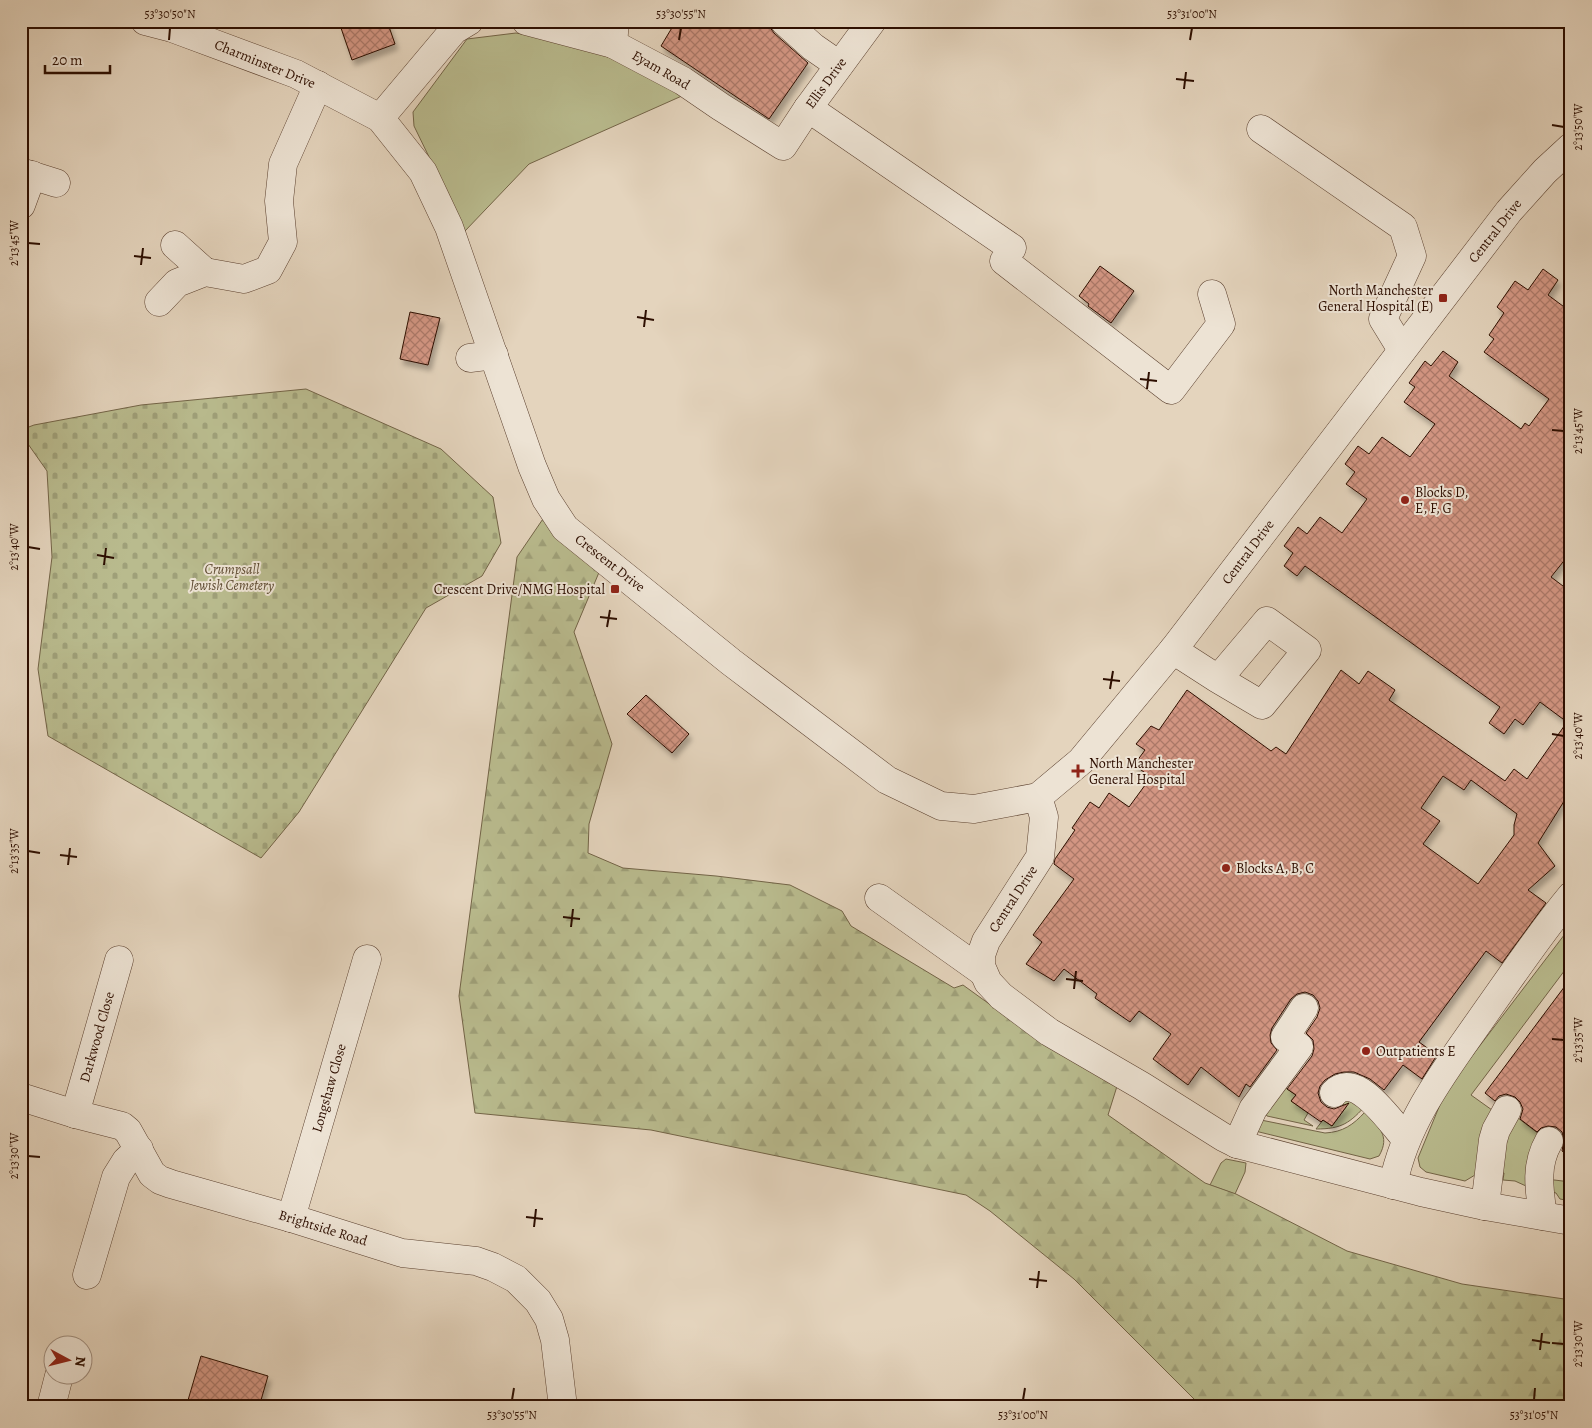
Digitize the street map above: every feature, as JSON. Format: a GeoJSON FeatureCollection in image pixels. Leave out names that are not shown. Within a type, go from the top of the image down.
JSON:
{"type":"FeatureCollection","features":[{"type":"Feature","properties":{"kind":"street","name":"Charminster Drive"},"geometry":{"type":"LineString","coordinates":[[145,21],[172,28],[296,74],[380,118]]}},
{"type":"Feature","properties":{"kind":"street"},"geometry":{"type":"LineString","coordinates":[[380,118],[454,30],[469,21]]}},
{"type":"Feature","properties":{"kind":"street","name":"Eyam Road"},"geometry":{"type":"LineString","coordinates":[[526,21],[614,33],[721,107],[784,146]]}},
{"type":"Feature","properties":{"kind":"street"},"geometry":{"type":"LineString","coordinates":[[784,21],[813,47],[839,65]]}},
{"type":"Feature","properties":{"kind":"street","name":"Ellis Drive"},"geometry":{"type":"LineString","coordinates":[[784,146],[808,108],[872,21]]}},
{"type":"Feature","properties":{"kind":"street"},"geometry":{"type":"LineString","coordinates":[[159,302],[177,283],[205,272],[244,279],[268,270],[284,242],[279,201],[283,164],[318,86]]}},
{"type":"Feature","properties":{"kind":"street"},"geometry":{"type":"LineString","coordinates":[[808,108],[1008,254],[1171,390],[1221,324],[1212,294]]}},
{"type":"Feature","properties":{"kind":"street","name":"Crescent Drive"},"geometry":{"type":"LineString","coordinates":[[380,118],[422,172],[445,219],[482,356],[546,500],[565,528],[732,662],[887,780],[941,806],[974,809],[1038,797]]}},
{"type":"Feature","properties":{"kind":"street"},"geometry":{"type":"LineString","coordinates":[[1261,129],[1403,227],[1412,256],[1383,319],[1402,350]]}},
{"type":"Feature","properties":{"kind":"street","name":"Central Drive"},"geometry":{"type":"LineString","coordinates":[[984,972],[981,955],[986,941],[1040,858],[1044,817],[1038,797],[1081,761],[1173,650],[1509,211],[1545,170],[1571,147]]}},
{"type":"Feature","properties":{"kind":"street"},"geometry":{"type":"LineString","coordinates":[[21,205],[36,177]]}},
{"type":"Feature","properties":{"kind":"street"},"geometry":{"type":"LineString","coordinates":[[175,245],[205,272]]}},
{"type":"Feature","properties":{"kind":"street"},"geometry":{"type":"LineString","coordinates":[[1173,650],[1218,680]]}},
{"type":"Feature","properties":{"kind":"street"},"geometry":{"type":"LineString","coordinates":[[1393,1185],[1396,1166],[1406,1139],[1431,1091],[1538,938],[1571,896]]}},
{"type":"Feature","properties":{"kind":"street"},"geometry":{"type":"LineString","coordinates":[[879,898],[984,972],[988,982],[1001,996],[1048,1032],[1142,1086],[1203,1126],[1237,1144],[1393,1185],[1484,1206],[1571,1221]]}},
{"type":"Feature","properties":{"kind":"street","name":"Longshaw Close"},"geometry":{"type":"LineString","coordinates":[[291,1218],[368,959]]}},
{"type":"Feature","properties":{"kind":"street","name":"Darkwood Close"},"geometry":{"type":"LineString","coordinates":[[75,1114],[119,960]]}},
{"type":"Feature","properties":{"kind":"street"},"geometry":{"type":"LineString","coordinates":[[1237,1144],[1253,1109],[1299,1047],[1285,1038],[1304,1008]]}},
{"type":"Feature","properties":{"kind":"street"},"geometry":{"type":"LineString","coordinates":[[1334,1092],[1344,1086],[1362,1092],[1370,1098],[1406,1139]]}},
{"type":"Feature","properties":{"kind":"street","name":"Brightside Road"},"geometry":{"type":"LineString","coordinates":[[21,1097],[122,1126],[128,1130],[152,1174],[160,1180],[402,1253],[476,1261],[493,1266],[516,1279],[538,1300],[548,1319],[554,1340],[563,1407]]}},
{"type":"Feature","properties":{"kind":"street"},"geometry":{"type":"LineString","coordinates":[[1484,1206],[1493,1140],[1507,1110]]}},
{"type":"Feature","properties":{"kind":"street"},"geometry":{"type":"LineString","coordinates":[[1543,1216],[1538,1180],[1541,1157],[1549,1141]]}},
{"type":"Feature","properties":{"kind":"street"},"geometry":{"type":"LineString","coordinates":[[87,1274],[116,1178],[126,1161],[139,1148]]}},
{"type":"Feature","properties":{"kind":"street"},"geometry":{"type":"LineString","coordinates":[[51,1407],[56,1386]]}},
{"type":"Feature","properties":{"kind":"green space"},"geometry":{"type":"Polygon","coordinates":[[[516,33],[550,39],[600,52],[684,95],[529,164],[465,231],[414,126],[413,112],[467,39],[516,33]]]}},
{"type":"Feature","properties":{"kind":"green space","name":"Crumpsall Jewish Cemetery"},"geometry":{"type":"Polygon","coordinates":[[[306,389],[441,449],[493,497],[501,543],[482,576],[426,608],[299,812],[261,858],[48,736],[38,669],[52,557],[47,471],[21,434],[21,430],[34,425],[141,405],[306,389]]]}},
{"type":"Feature","properties":{"kind":"green space"},"geometry":{"type":"Polygon","coordinates":[[[547,513],[600,570],[574,632],[612,744],[589,824],[588,853],[623,868],[790,885],[842,911],[851,926],[954,988],[963,985],[999,1011],[1118,1083],[1108,1115],[1205,1183],[1236,1194],[1347,1251],[1462,1284],[1571,1300],[1571,1407],[1202,1407],[1074,1279],[990,1211],[966,1195],[651,1130],[475,1113],[459,996],[517,557],[547,513]]]}},
{"type":"Feature","properties":{"kind":"green space"},"geometry":{"type":"Polygon","coordinates":[[[1571,926],[1571,962],[1471,1095],[1492,1110],[1483,1127],[1475,1175],[1465,1181],[1426,1172],[1420,1167],[1418,1158],[1446,1090],[1571,926]]]}},
{"type":"Feature","properties":{"kind":"green space"},"geometry":{"type":"Polygon","coordinates":[[[1277,1082],[1296,1095],[1291,1101],[1308,1113],[1304,1120],[1313,1126],[1267,1116],[1265,1113],[1277,1082]]]}},
{"type":"Feature","properties":{"kind":"green space"},"geometry":{"type":"Polygon","coordinates":[[[1349,1092],[1367,1104],[1345,1124],[1333,1128],[1316,1129],[1323,1120],[1332,1126],[1346,1107],[1341,1102],[1349,1092]]]}},
{"type":"Feature","properties":{"kind":"green space"},"geometry":{"type":"Polygon","coordinates":[[[1365,1112],[1378,1127],[1384,1142],[1379,1156],[1370,1159],[1251,1130],[1256,1119],[1325,1133],[1347,1127],[1365,1112]]]}},
{"type":"Feature","properties":{"kind":"green space"},"geometry":{"type":"Polygon","coordinates":[[[1514,1115],[1543,1137],[1526,1186],[1515,1181],[1503,1180],[1504,1173],[1498,1172],[1514,1115]]]}},
{"type":"Feature","properties":{"kind":"green space"},"geometry":{"type":"Polygon","coordinates":[[[1226,1159],[1246,1163],[1245,1172],[1235,1194],[1210,1185],[1221,1163],[1226,1159]]]}},
{"type":"Feature","properties":{"kind":"green space"},"geometry":{"type":"Polygon","coordinates":[[[1546,1179],[1571,1182],[1571,1201],[1560,1199],[1556,1193],[1548,1191],[1546,1179]]]}},
{"type":"Feature","properties":{"kind":"building"},"geometry":{"type":"Polygon","coordinates":[[[361,21],[387,21],[395,44],[352,60],[341,28],[361,21]]]}},
{"type":"Feature","properties":{"kind":"building"},"geometry":{"type":"Polygon","coordinates":[[[676,21],[769,21],[769,26],[774,33],[808,63],[769,119],[661,46],[676,21]]]}},
{"type":"Feature","properties":{"kind":"building"},"geometry":{"type":"Polygon","coordinates":[[[1100,266],[1134,291],[1111,323],[1088,306],[1089,304],[1079,296],[1100,266]]]}},
{"type":"Feature","properties":{"kind":"building"},"geometry":{"type":"Polygon","coordinates":[[[1543,269],[1558,280],[1548,295],[1571,312],[1571,552],[1551,577],[1571,592],[1571,790],[1538,843],[1555,866],[1528,890],[1546,903],[1502,963],[1486,951],[1419,1042],[1437,1055],[1422,1079],[1403,1065],[1384,1090],[1370,1079],[1354,1072],[1335,1074],[1325,1080],[1320,1086],[1318,1093],[1321,1102],[1327,1107],[1334,1109],[1349,1103],[1332,1126],[1323,1120],[1321,1122],[1291,1101],[1296,1095],[1287,1089],[1312,1056],[1314,1049],[1313,1040],[1306,1033],[1317,1017],[1320,1008],[1318,1001],[1313,995],[1305,992],[1297,994],[1291,999],[1272,1028],[1270,1035],[1271,1043],[1277,1050],[1250,1087],[1246,1084],[1239,1097],[1201,1067],[1188,1085],[1153,1059],[1171,1034],[1139,1011],[1130,1022],[1095,998],[1097,994],[1064,969],[1054,981],[1026,964],[1042,942],[1033,935],[1074,879],[1054,864],[1055,859],[1075,830],[1072,828],[1090,802],[1099,808],[1109,793],[1129,807],[1151,777],[1134,765],[1145,750],[1136,744],[1151,726],[1159,730],[1187,690],[1271,751],[1276,747],[1286,754],[1341,670],[1359,684],[1368,671],[1395,690],[1389,700],[1505,781],[1514,769],[1527,779],[1567,722],[1540,702],[1523,725],[1515,719],[1504,734],[1489,723],[1500,707],[1305,566],[1297,576],[1284,566],[1293,553],[1284,546],[1298,527],[1307,534],[1320,517],[1342,533],[1367,499],[1346,484],[1355,472],[1345,464],[1358,446],[1369,454],[1382,437],[1410,457],[1435,424],[1404,402],[1415,387],[1409,383],[1425,361],[1431,366],[1443,351],[1458,362],[1449,376],[1521,429],[1525,423],[1529,426],[1549,399],[1484,352],[1494,339],[1489,335],[1504,313],[1497,307],[1515,281],[1528,290],[1543,269]],[[1443,776],[1421,808],[1440,821],[1423,844],[1478,884],[1514,835],[1517,814],[1471,780],[1464,790],[1443,776]]]}},
{"type":"Feature","properties":{"kind":"building"},"geometry":{"type":"Polygon","coordinates":[[[410,312],[440,318],[428,365],[400,359],[410,312]]]}},
{"type":"Feature","properties":{"kind":"building"},"geometry":{"type":"Polygon","coordinates":[[[646,695],[689,734],[672,753],[627,714],[646,695]]]}},
{"type":"Feature","properties":{"kind":"building"},"geometry":{"type":"Polygon","coordinates":[[[1571,978],[1571,1157],[1562,1151],[1564,1140],[1562,1132],[1556,1127],[1548,1126],[1541,1128],[1537,1132],[1520,1119],[1523,1109],[1515,1097],[1506,1094],[1499,1096],[1495,1101],[1485,1093],[1571,978]]]}},
{"type":"Feature","properties":{"kind":"building"},"geometry":{"type":"Polygon","coordinates":[[[201,1356],[268,1376],[259,1407],[186,1407],[201,1356]]]}},
{"type":"Feature","properties":{"kind":"place","name":"North Manchester General Hospital (E)"},"geometry":{"type":"Point","coordinates":[1443,298]}},
{"type":"Feature","properties":{"kind":"place","name":"Blocks D, E, F, G"},"geometry":{"type":"Point","coordinates":[1405,500]}},
{"type":"Feature","properties":{"kind":"place","name":"Crescent Drive/NMG Hospital"},"geometry":{"type":"Point","coordinates":[615,589]}},
{"type":"Feature","properties":{"kind":"place","name":"North Manchester General Hospital"},"geometry":{"type":"Point","coordinates":[1078,771]}},
{"type":"Feature","properties":{"kind":"place","name":"Blocks A, B, C"},"geometry":{"type":"Point","coordinates":[1226,868]}},
{"type":"Feature","properties":{"kind":"place","name":"Outpatients E"},"geometry":{"type":"Point","coordinates":[1366,1051]}}]}
